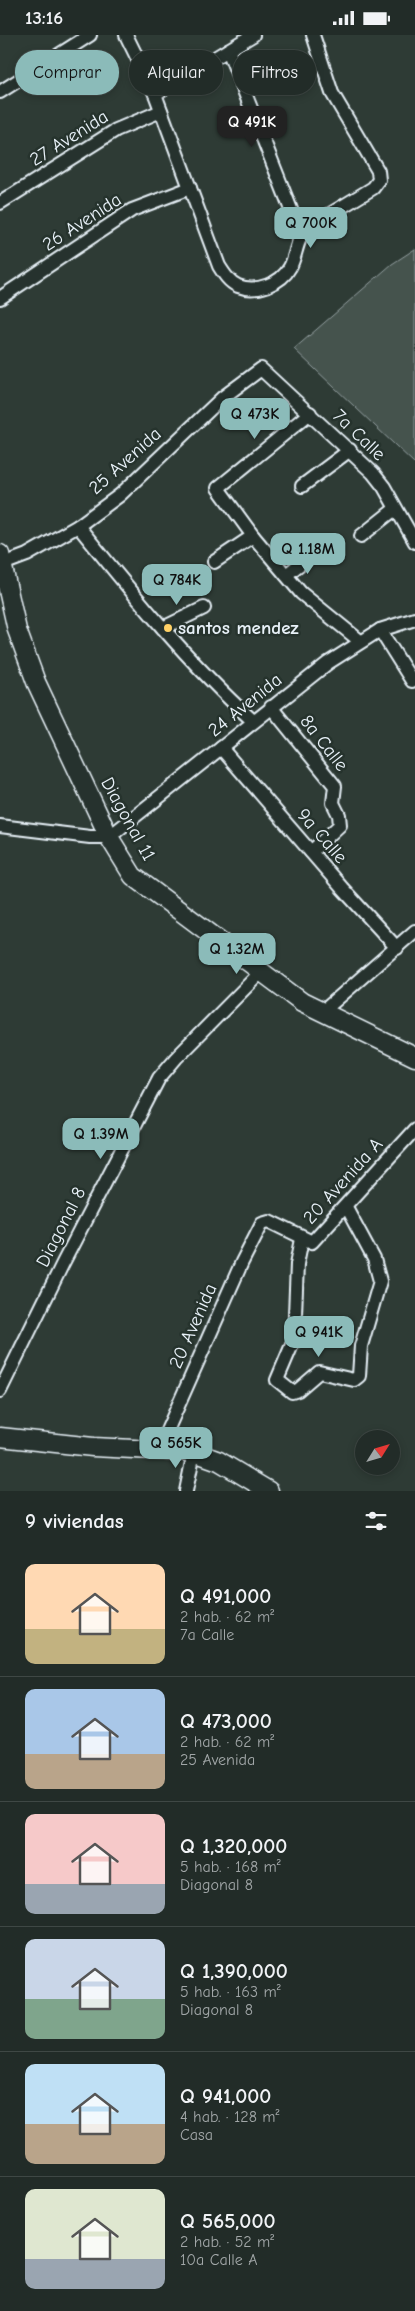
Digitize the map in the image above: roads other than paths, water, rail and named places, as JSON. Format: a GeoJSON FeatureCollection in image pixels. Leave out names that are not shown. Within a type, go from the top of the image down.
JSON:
{"type":"FeatureCollection","features":[{"type":"Feature","properties":{"kind":"street"},"geometry":{"type":"LineString","coordinates":[[0,92],[90,35]]}},
{"type":"Feature","properties":{"kind":"street"},"geometry":{"type":"LineString","coordinates":[[126,35],[133,50]]}},
{"type":"Feature","properties":{"kind":"street"},"geometry":{"type":"LineString","coordinates":[[223,53],[253,35]]}},
{"type":"Feature","properties":{"kind":"street"},"geometry":{"type":"LineString","coordinates":[[155,95],[219,267],[224,275],[238,285],[246,288],[266,286],[286,274],[294,259],[301,235],[320,219],[373,188],[379,180],[378,171],[332,93],[313,35]]}},
{"type":"Feature","properties":{"kind":"street"},"geometry":{"type":"LineString","coordinates":[[228,50],[301,235]]}},
{"type":"Feature","properties":{"kind":"street","name":"27 Avenida"},"geometry":{"type":"LineString","coordinates":[[0,203],[116,130],[161,111]]}},
{"type":"Feature","properties":{"kind":"street","name":"26 Avenida"},"geometry":{"type":"LineString","coordinates":[[0,298],[132,210],[190,188]]}},
{"type":"Feature","properties":{"kind":"street","name":"7a Calle"},"geometry":{"type":"LineString","coordinates":[[261,369],[350,450],[384,487],[415,542]]}},
{"type":"Feature","properties":{"kind":"street","name":"25 Avenida"},"geometry":{"type":"LineString","coordinates":[[2,559],[28,555],[78,526],[126,490],[222,398],[261,369]]}},
{"type":"Feature","properties":{"kind":"street"},"geometry":{"type":"LineString","coordinates":[[310,413],[218,488],[253,536],[309,601],[360,641]]}},
{"type":"Feature","properties":{"kind":"street"},"geometry":{"type":"LineString","coordinates":[[302,486],[350,450]]}},
{"type":"Feature","properties":{"kind":"street"},"geometry":{"type":"LineString","coordinates":[[361,536],[395,509]]}},
{"type":"Feature","properties":{"kind":"street"},"geometry":{"type":"LineString","coordinates":[[78,526],[163,629],[211,681],[253,721]]}},
{"type":"Feature","properties":{"kind":"street"},"geometry":{"type":"LineString","coordinates":[[214,562],[253,536]]}},
{"type":"Feature","properties":{"kind":"street"},"geometry":{"type":"LineString","coordinates":[[286,575],[313,554]]}},
{"type":"Feature","properties":{"kind":"street","name":"Diagonal 11"},"geometry":{"type":"LineString","coordinates":[[2,559],[25,655],[39,690],[109,837],[125,865],[141,883],[261,972],[321,1013],[391,1043],[415,1057]]}},
{"type":"Feature","properties":{"kind":"street"},"geometry":{"type":"LineString","coordinates":[[163,629],[204,608]]}},
{"type":"Feature","properties":{"kind":"street","name":"24 Avenida"},"geometry":{"type":"LineString","coordinates":[[109,837],[253,721],[360,641],[380,630],[415,619]]}},
{"type":"Feature","properties":{"kind":"street"},"geometry":{"type":"LineString","coordinates":[[380,630],[412,681]]}},
{"type":"Feature","properties":{"kind":"street","name":"8a Calle"},"geometry":{"type":"LineString","coordinates":[[271,707],[334,786],[333,803],[339,815],[340,825],[311,852]]}},
{"type":"Feature","properties":{"kind":"street","name":"9a Calle"},"geometry":{"type":"LineString","coordinates":[[221,748],[396,947]]}},
{"type":"Feature","properties":{"kind":"street"},"geometry":{"type":"LineString","coordinates":[[0,827],[90,837],[109,837]]}},
{"type":"Feature","properties":{"kind":"street"},"geometry":{"type":"LineString","coordinates":[[321,1013],[415,931]]}},
{"type":"Feature","properties":{"kind":"street","name":"Diagonal 8"},"geometry":{"type":"LineString","coordinates":[[0,1391],[63,1263],[159,1078],[176,1058],[261,972]]}},
{"type":"Feature","properties":{"kind":"street","name":"20 Avenida A"},"geometry":{"type":"LineString","coordinates":[[266,1220],[302,1239],[312,1242],[346,1207],[415,1129]]}},
{"type":"Feature","properties":{"kind":"street"},"geometry":{"type":"LineString","coordinates":[[302,1239],[297,1264],[293,1344],[277,1380],[292,1393],[298,1391],[321,1372],[354,1380],[359,1376],[361,1346],[380,1281],[374,1259],[346,1207]]}},
{"type":"Feature","properties":{"kind":"street","name":"20 Avenida"},"geometry":{"type":"LineString","coordinates":[[158,1451],[242,1262],[262,1223],[266,1220]]}},
{"type":"Feature","properties":{"kind":"street"},"geometry":{"type":"LineString","coordinates":[[0,1437],[93,1447],[194,1452],[219,1461],[269,1491]]}},
{"type":"Feature","properties":{"kind":"street"},"geometry":{"type":"LineString","coordinates":[[186,1491],[194,1452]]}},
{"type":"Feature","properties":{"kind":"place","name":"santos mendez"},"geometry":{"type":"Point","coordinates":[168,628]}}]}
